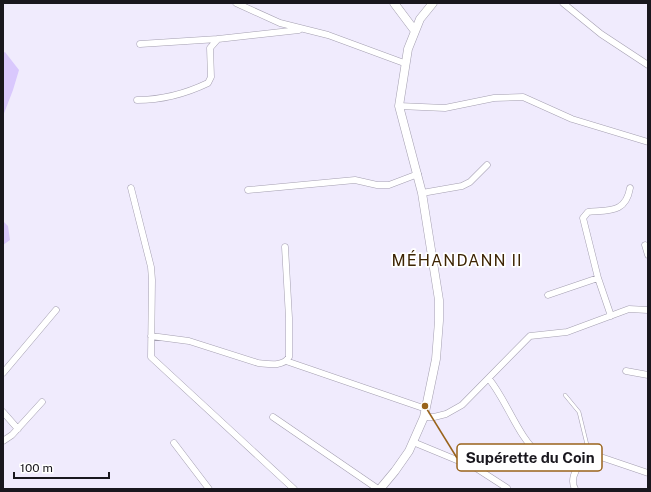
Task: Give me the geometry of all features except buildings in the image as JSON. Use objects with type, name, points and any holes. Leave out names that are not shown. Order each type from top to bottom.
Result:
[{"type":"street","points":[[236,3],[280,23],[300,30],[328,35],[404,63]]},
{"type":"street","points":[[394,3],[415,31]]},
{"type":"street","points":[[273,418],[379,489],[396,471],[413,442],[425,413],[436,359],[439,300],[422,193],[418,174],[409,149],[399,106],[404,63],[420,19],[433,3]]},
{"type":"street","points":[[563,3],[601,34],[648,65]]},
{"type":"street","points":[[140,44],[218,39],[300,30]]},
{"type":"street","points":[[137,100],[172,97],[190,92],[208,83],[211,78],[210,48],[218,39]]},
{"type":"street","points":[[399,106],[445,108],[494,98],[523,97],[572,119],[648,142]]},
{"type":"street","points":[[422,193],[462,186],[470,182],[487,165]]},
{"type":"street","points":[[248,190],[355,180],[377,185],[389,185],[418,174]]},
{"type":"street","points":[[131,188],[151,267],[151,357],[155,363],[294,489]]},
{"type":"street","points":[[611,316],[598,278],[583,218],[588,212],[612,210],[622,206],[628,199],[630,188]]},
{"type":"street","points":[[644,245],[648,255]]},
{"type":"street","points":[[151,336],[189,341],[258,363],[282,364],[289,357],[289,318],[284,247]]},
{"type":"street","points":[[548,295],[598,278]]},
{"type":"street","points":[[286,361],[434,417],[446,414],[462,405],[516,352],[523,341],[530,336],[567,332],[629,309],[648,310]]},
{"type":"street","points":[[3,373],[56,310]]},
{"type":"street","points":[[626,371],[648,375]]},
{"type":"street","points":[[489,379],[497,389],[524,437],[540,455]]},
{"type":"street","points":[[3,441],[18,429],[42,402]]},
{"type":"street","points":[[3,412],[18,429]]},
{"type":"street","points":[[413,442],[476,468],[507,488]]},
{"type":"street","points":[[174,443],[209,489]]},
{"type":"street","points":[[575,489],[573,486],[575,471],[589,453],[648,473]]},
{"type":"lane","points":[[565,395],[579,412],[589,453]]},
{"type":"shaded area","points":[[5,52],[19,70],[3,116],[3,53]]},
{"type":"shaded area","points":[[3,221],[8,226],[10,240],[3,245]]},
{"type":"place","name":"Supérette du Coin","points":[[425,406]]},
{"type":"district","name":"MÉHANDANN II","points":[[457,260]]}]
